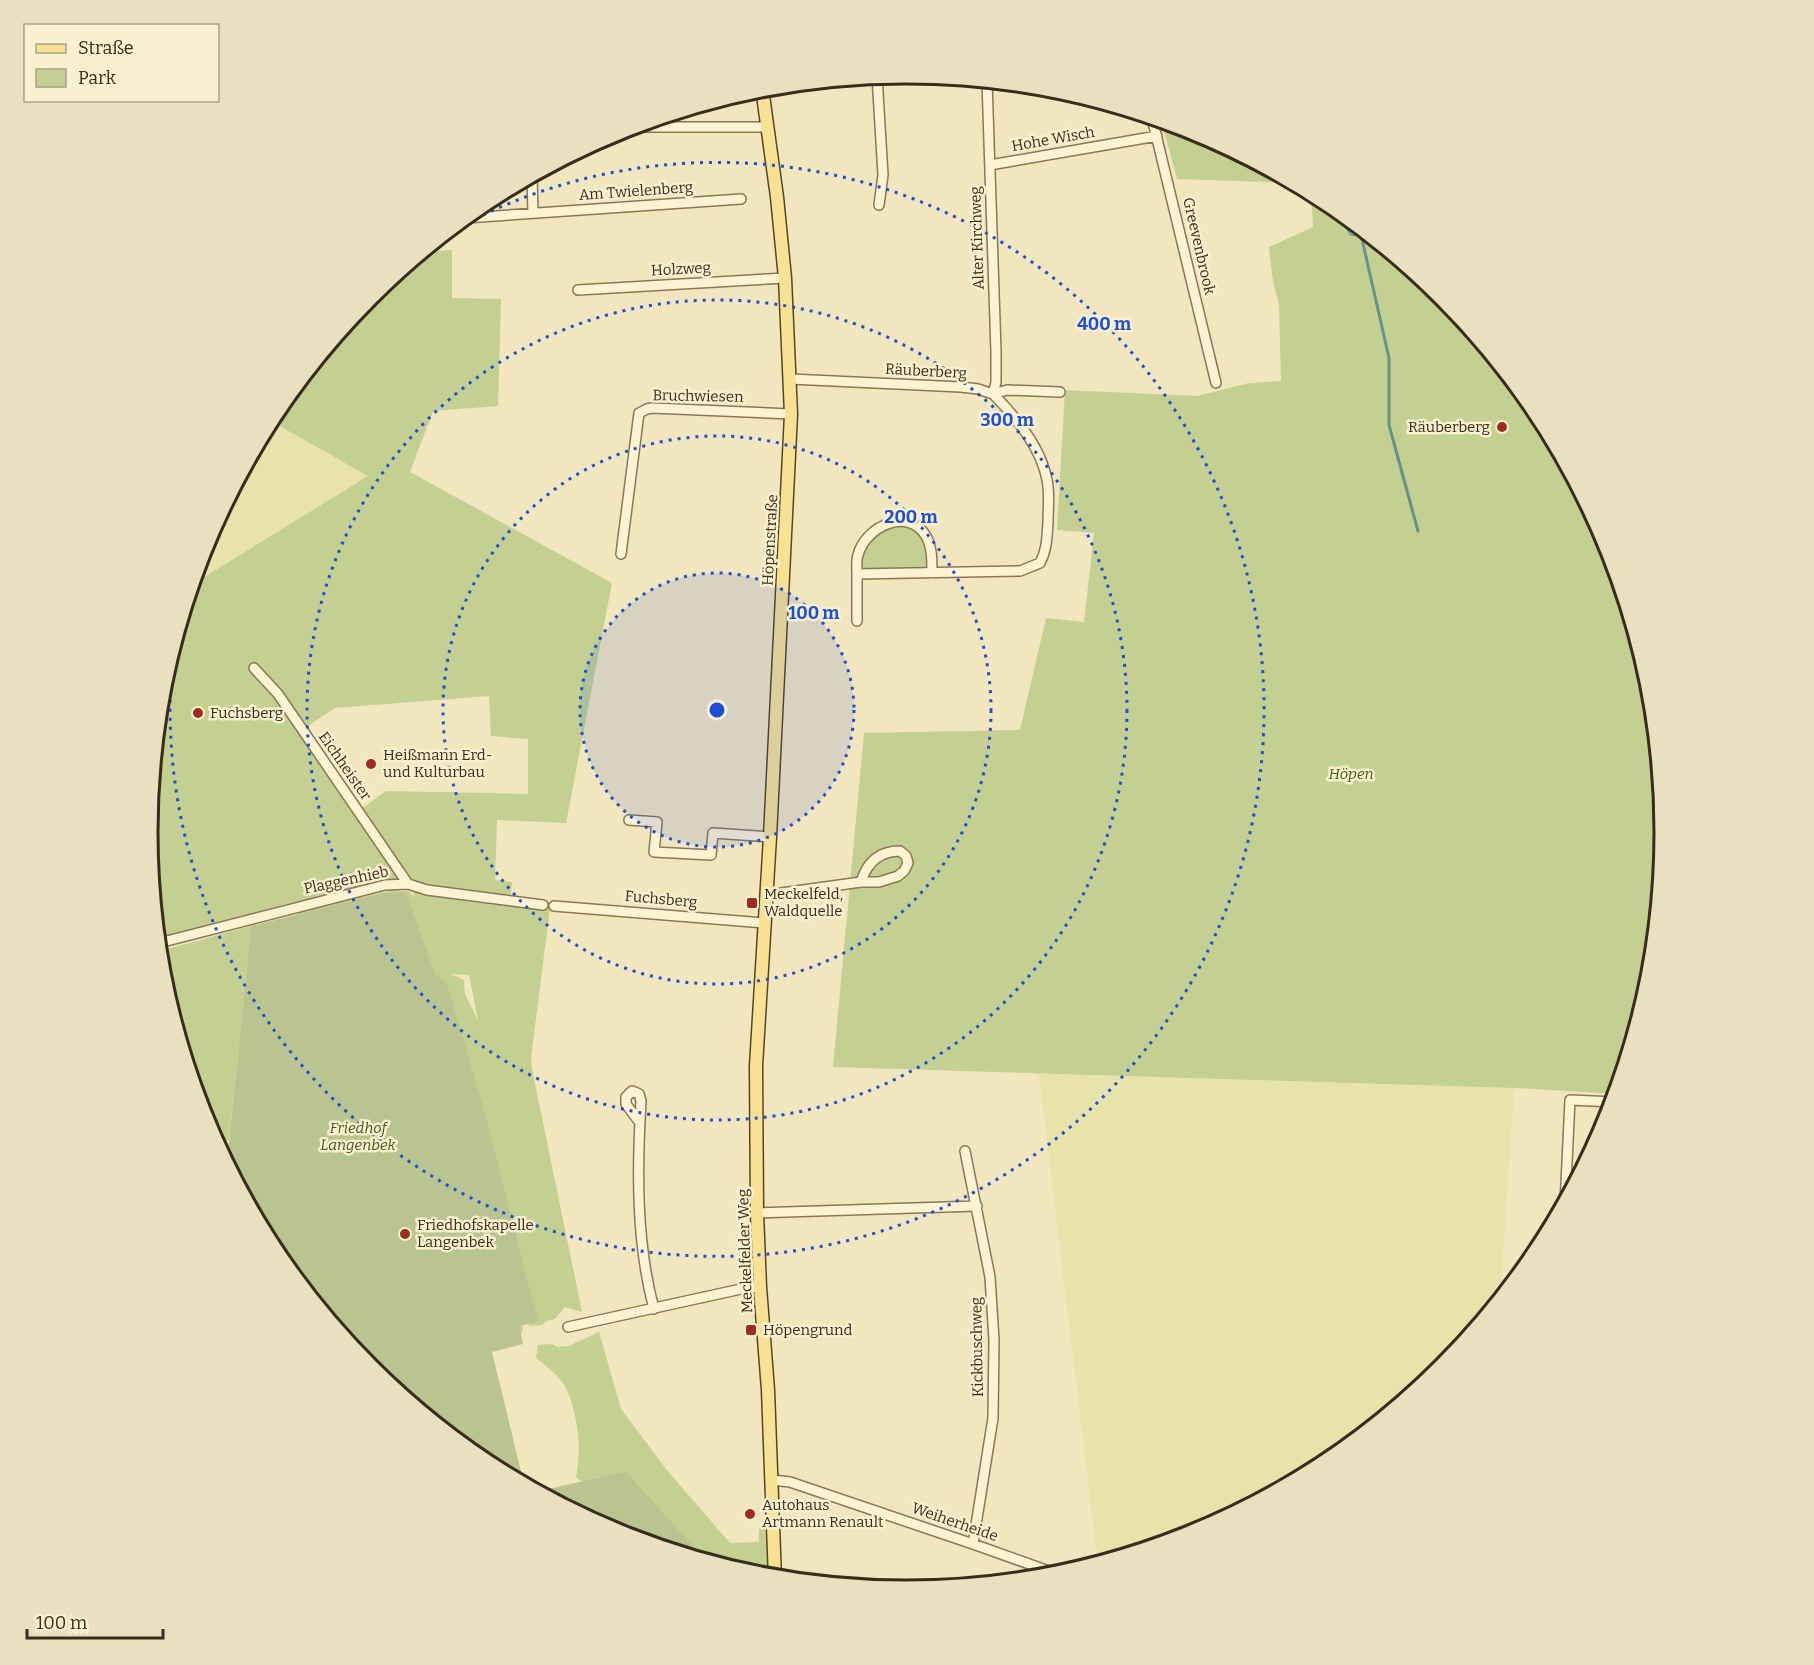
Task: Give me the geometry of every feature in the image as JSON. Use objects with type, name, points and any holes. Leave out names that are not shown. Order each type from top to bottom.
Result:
[{"type":"main road","name":"Höpenstraße","points":[[756,1066],[767,895],[791,414],[785,278],[763,98]]},
{"type":"main road","name":"Meckelfelder Weg","points":[[756,1066],[757,1213],[768,1390],[775,1569]]},
{"type":"street","points":[[878,85],[883,175],[879,205]]},
{"type":"street","name":"Alter Kirchweg","points":[[987,89],[996,362],[996,382],[993,394]]},
{"type":"street","name":"Greevenbrook","points":[[1154,126],[1216,383]]},
{"type":"street","points":[[658,127],[767,127]]},
{"type":"street","name":"Hohe Wisch","points":[[990,165],[1157,136]]},
{"type":"street","points":[[532,184],[533,213]]},
{"type":"street","name":"Am Twielenberg","points":[[482,217],[741,199]]},
{"type":"street","name":"Holzweg","points":[[578,290],[785,278]]},
{"type":"street","name":"Räuberberg","points":[[790,379],[961,387],[993,394],[1007,390],[1060,392]]},
{"type":"street","points":[[857,573],[1020,570],[1040,563],[1046,552],[1049,498],[1047,480],[1042,464],[1021,427],[993,394]]},
{"type":"street","name":"Bruchwiesen","points":[[621,554],[639,413],[652,408],[791,414]]},
{"type":"street","points":[[857,621],[858,554],[866,540],[879,527],[888,522],[906,521],[915,525],[926,536],[931,554],[932,573]]},
{"type":"street","name":"Eichheister","points":[[254,668],[278,694],[408,884]]},
{"type":"street","points":[[629,820],[657,822],[654,852],[711,855],[713,833],[770,837]]},
{"type":"street","points":[[767,895],[861,882],[879,882],[898,876],[904,871],[908,863],[906,856],[900,851],[892,851],[875,858],[864,872],[861,882]]},
{"type":"street","name":"Plaggenhieb","points":[[167,941],[385,885],[408,884],[427,890],[543,905]]},
{"type":"street","name":"Fuchsberg","points":[[554,906],[765,923]]},
{"type":"street","points":[[1566,1187],[1570,1100],[1605,1102]]},
{"type":"street","points":[[640,1123],[638,1186],[641,1236],[654,1309]]},
{"type":"street","name":"Kickbuschweg","points":[[965,1152],[990,1277],[994,1340],[993,1418],[973,1544]]},
{"type":"street","points":[[757,1213],[976,1206]]},
{"type":"street","points":[[568,1328],[741,1289],[760,1287]]},
{"type":"street","name":"Weiherheide","points":[[772,1480],[790,1482],[1042,1569]]},
{"type":"shaded area","points":[[279,426],[368,476],[203,578],[236,501]]},
{"type":"shaded area","points":[[1039,1074],[1514,1088],[1501,1288],[1470,1326],[1401,1395],[1323,1455],[1281,1481],[1193,1524],[1148,1541],[1097,1556]]},
{"type":"green space","points":[[1164,130],[1238,161],[1278,182],[1177,179]]},
{"type":"green space","name":"Höpen","points":[[1312,203],[1363,239],[1401,270],[1470,339],[1501,377],[1555,458],[1599,546],[1616,592],[1641,686],[1649,735],[1654,784],[1655,832],[1654,881],[1641,979],[1630,1026],[1608,1094],[1514,1088],[833,1067],[864,733],[1020,730],[1046,618],[1084,622],[1094,533],[1057,530],[1065,390],[1197,396],[1249,383],[1281,381],[1279,305],[1273,282],[1269,247],[1313,227]]},
{"type":"green space","points":[[452,250],[452,298],[501,299],[498,406],[433,411],[410,472],[612,583],[566,823],[497,820],[495,880],[512,882],[510,903],[550,908],[531,1058],[582,1312],[565,1307],[555,1319],[542,1325],[530,1326],[523,1320],[522,1333],[508,1344],[301,926],[297,912],[389,891],[408,891],[415,897],[409,880],[361,809],[386,791],[528,794],[528,739],[491,736],[489,696],[335,708],[299,732],[400,879],[286,904],[177,935],[166,937],[165,930],[158,832],[165,735],[184,639],[203,578],[368,476],[279,426],[313,377],[378,303],[436,251]],"holes":[[[451,974],[469,975],[478,1020],[465,994],[464,980]]]},
{"type":"green space","points":[[902,522],[926,537],[932,572],[857,574],[859,554],[879,528]]},
{"type":"green space","name":"Friedhof Langenbek","points":[[385,893],[406,893],[435,974],[447,984],[485,1114],[538,1322],[519,1326],[523,1344],[492,1352],[522,1474],[451,1426],[413,1395],[344,1326],[285,1248],[236,1164],[228,1148],[251,926]]},
{"type":"green space","points":[[251,926],[229,1140],[225,1141],[198,1073],[184,1026],[168,949]]},
{"type":"green space","points":[[599,1332],[621,1409],[666,1469],[730,1543],[759,1542],[759,1530],[765,1520],[770,1569],[713,1555],[657,1537],[576,1477],[579,1443],[570,1398],[563,1384],[536,1358],[538,1345],[569,1346]]},
{"type":"green space","points":[[626,1472],[696,1550],[621,1524],[548,1489]]},
{"type":"water","points":[[1345,226],[1359,236],[1351,235]]},
{"type":"waterway","points":[[1362,238],[1389,358],[1389,425],[1418,531]]},
{"type":"place","name":"Räuberberg","points":[[1502,427]]},
{"type":"place","name":"Fuchsberg","points":[[198,713]]},
{"type":"place","name":"Heißmann Erd- und Kulturbau","points":[[371,764]]},
{"type":"place","name":"Meckelfeld, Waldquelle","points":[[752,903]]},
{"type":"place","name":"Friedhofskapelle Langenbek","points":[[405,1234]]},
{"type":"place","name":"Höpengrund","points":[[751,1330]]},
{"type":"place","name":"Autohaus Artmann Renault","points":[[750,1514]]}]
